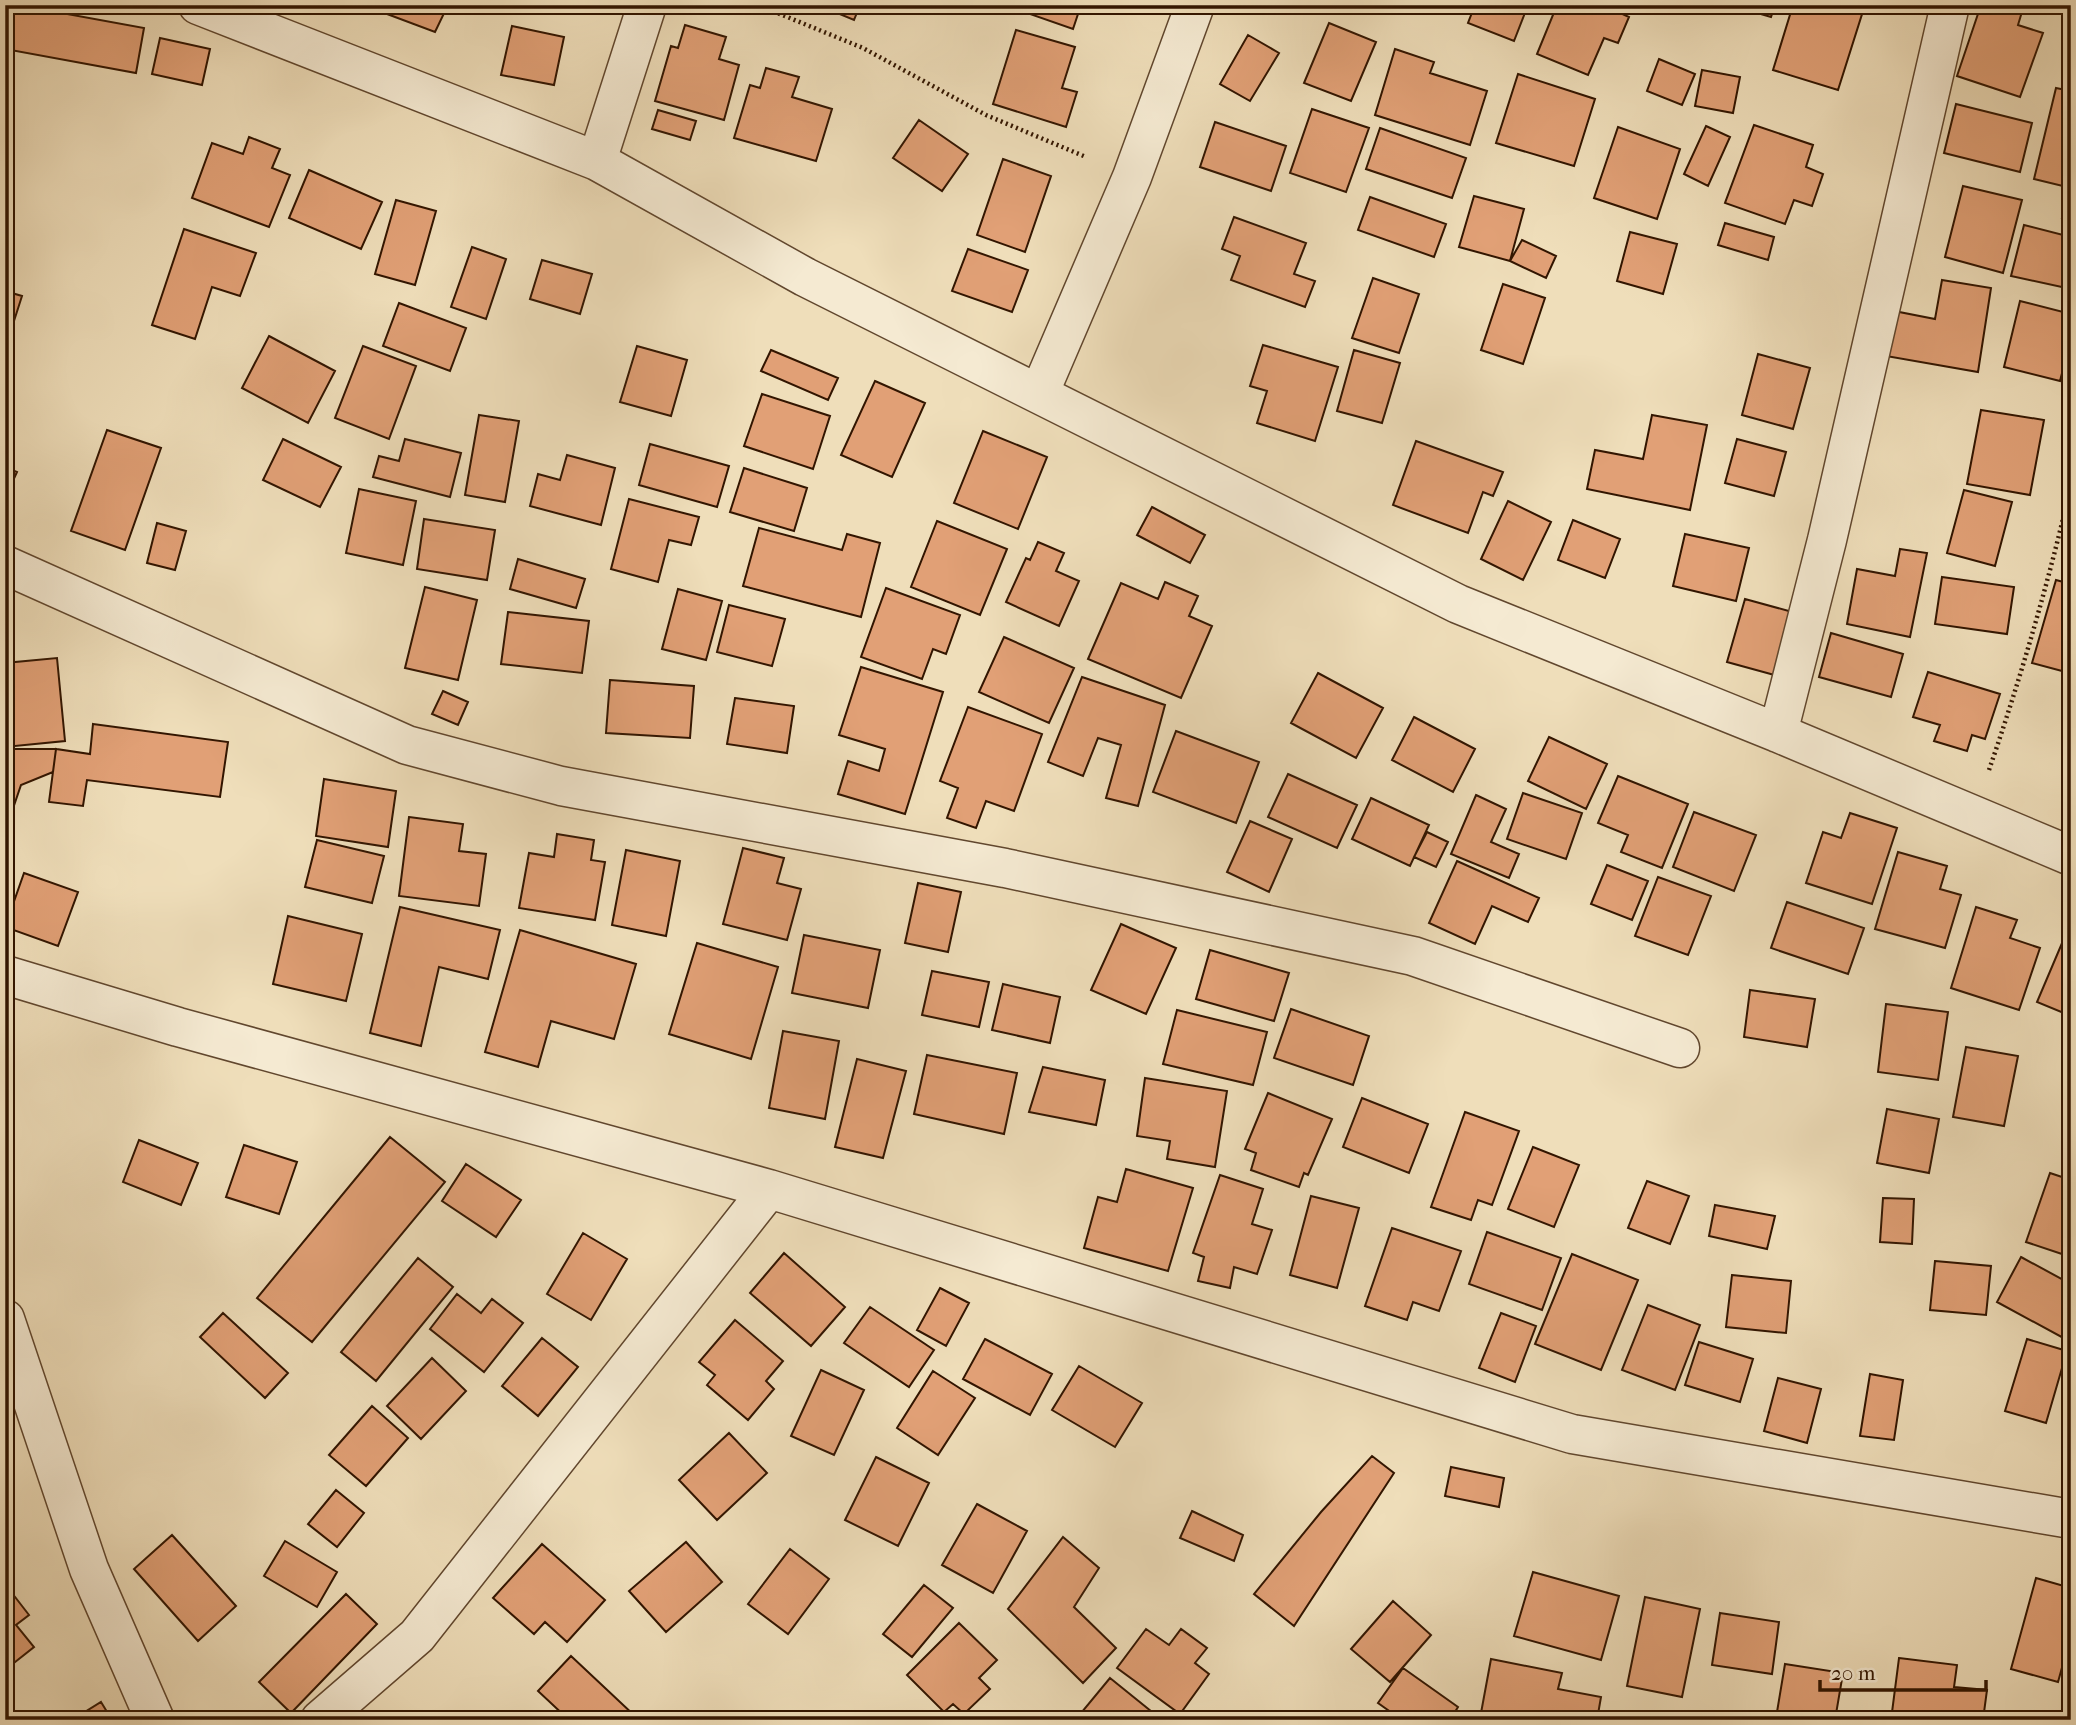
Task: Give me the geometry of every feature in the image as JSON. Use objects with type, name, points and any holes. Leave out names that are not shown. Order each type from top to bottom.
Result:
[{"type":"street","points":[[198,5],[597,162],[804,276],[1458,604],[1778,733],[2071,856]]},
{"type":"street","points":[[597,162],[647,5]]},
{"type":"street","points":[[1039,394],[1132,177],[1195,5]]},
{"type":"street","points":[[1778,733],[1828,540],[1950,5]]},
{"type":"street","points":[[5,565],[407,746],[561,786],[1005,868],[1413,956],[1680,1048]]},
{"type":"street","points":[[5,975],[178,1027],[769,1189],[1572,1434],[2071,1519]]},
{"type":"street","points":[[320,1720],[417,1636],[769,1189]]},
{"type":"street","points":[[5,1319],[89,1569],[155,1720]]},
{"type":"path","points":[[758,5],[863,48],[986,115],[1132,177]]},
{"type":"path","points":[[1973,814],[2014,699],[2071,485]]},
{"type":"building","points":[[5,5],[18,5],[144,28],[136,73],[5,49]]},
{"type":"building","points":[[363,5],[448,5],[435,32]]},
{"type":"building","points":[[818,5],[860,5],[854,20]]},
{"type":"building","points":[[1030,5],[1081,5],[1073,29],[1027,13]]},
{"type":"building","points":[[1475,5],[1528,5],[1514,41],[1468,23]]},
{"type":"building","points":[[1557,5],[1603,5],[1629,17],[1618,43],[1604,38],[1588,75],[1537,54]]},
{"type":"building","points":[[1730,5],[1775,5],[1771,17]]},
{"type":"building","points":[[1793,5],[1846,5],[1863,11],[1838,90],[1773,70]]},
{"type":"building","points":[[1981,5],[2024,5],[2018,25],[2043,33],[2020,97],[1957,76]]},
{"type":"building","points":[[1329,23],[1376,42],[1351,101],[1304,83]]},
{"type":"building","points":[[685,25],[726,37],[719,59],[739,65],[724,120],[655,101],[671,46],[678,48]]},
{"type":"building","points":[[512,26],[564,37],[554,85],[501,75]]},
{"type":"building","points":[[1016,30],[1075,47],[1062,88],[1077,92],[1066,127],[993,104]]},
{"type":"building","points":[[1248,35],[1279,53],[1250,101],[1220,84]]},
{"type":"building","points":[[160,38],[210,49],[202,85],[152,74]]},
{"type":"building","points":[[1395,49],[1434,62],[1430,73],[1487,91],[1470,145],[1375,115]]},
{"type":"building","points":[[1659,59],[1695,74],[1682,105],[1647,91]]},
{"type":"building","points":[[766,68],[799,77],[792,97],[832,109],[816,161],[734,138],[750,85],[760,88]]},
{"type":"building","points":[[1702,70],[1740,77],[1733,113],[1695,106]]},
{"type":"building","points":[[1518,74],[1595,99],[1574,166],[1496,143]]},
{"type":"building","points":[[2056,88],[2071,91],[2071,188],[2034,179]]},
{"type":"building","points":[[1956,104],[2032,123],[2020,172],[1944,153]]},
{"type":"building","points":[[1312,109],[1369,128],[1346,192],[1290,173]]},
{"type":"building","points":[[658,110],[696,121],[690,140],[652,129]]},
{"type":"building","points":[[919,120],[968,154],[942,191],[893,158]]},
{"type":"building","points":[[1215,122],[1286,146],[1271,191],[1200,167]]},
{"type":"building","points":[[1754,125],[1813,145],[1806,167],[1823,174],[1812,206],[1794,200],[1785,224],[1725,203]]},
{"type":"building","points":[[1706,126],[1730,137],[1708,186],[1684,174]]},
{"type":"building","points":[[1618,127],[1680,149],[1657,219],[1594,198]]},
{"type":"building","points":[[1380,128],[1466,158],[1452,198],[1366,169]]},
{"type":"building","points":[[249,137],[280,149],[272,168],[290,175],[269,227],[192,198],[212,143],[243,154]]},
{"type":"building","points":[[1003,159],[1051,176],[1025,252],[977,235]]},
{"type":"building","points":[[309,170],[382,202],[361,249],[289,218]]},
{"type":"building","points":[[1963,186],[2022,200],[2003,273],[1945,257]]},
{"type":"building","points":[[2069,190],[2071,191],[2071,220],[2062,218]]},
{"type":"building","points":[[1474,196],[1524,209],[1510,261],[1459,247]]},
{"type":"building","points":[[1370,197],[1446,224],[1434,257],[1358,230]]},
{"type":"building","points":[[396,200],[436,211],[415,285],[375,274]]},
{"type":"building","points":[[1234,217],[1306,243],[1294,274],[1315,281],[1305,307],[1231,280],[1240,256],[1222,249]]},
{"type":"building","points":[[1725,223],[1774,237],[1768,260],[1718,245]]},
{"type":"building","points":[[2024,225],[2071,237],[2071,289],[2011,276]]},
{"type":"building","points":[[184,229],[256,253],[240,296],[212,287],[195,339],[152,325]]},
{"type":"building","points":[[1630,232],[1677,244],[1663,294],[1617,281]]},
{"type":"building","points":[[1522,240],[1556,256],[1546,278],[1510,261]]},
{"type":"building","points":[[472,247],[506,259],[486,319],[451,307]]},
{"type":"building","points":[[968,249],[1028,270],[1012,312],[952,291]]},
{"type":"building","points":[[542,260],[592,274],[580,314],[530,299]]},
{"type":"building","points":[[1373,278],[1419,294],[1399,353],[1352,338]]},
{"type":"building","points":[[1942,280],[1991,288],[1978,372],[1886,356],[1894,311],[1935,319]]},
{"type":"building","points":[[1503,284],[1545,298],[1523,364],[1481,350]]},
{"type":"building","points":[[5,291],[22,296],[5,349]]},
{"type":"building","points":[[2020,301],[2071,314],[2071,338],[2060,381],[2004,367]]},
{"type":"building","points":[[399,303],[466,328],[450,371],[383,346]]},
{"type":"building","points":[[269,336],[335,371],[308,423],[242,388]]},
{"type":"building","points":[[1263,345],[1338,367],[1315,441],[1257,423],[1267,391],[1250,386]]},
{"type":"building","points":[[363,346],[416,366],[389,439],[335,418]]},
{"type":"building","points":[[637,346],[687,360],[671,416],[620,402]]},
{"type":"building","points":[[771,350],[838,378],[828,400],[761,371]]},
{"type":"building","points":[[1354,350],[1400,363],[1382,423],[1337,411]]},
{"type":"building","points":[[1758,354],[1810,368],[1793,429],[1742,415]]},
{"type":"building","points":[[875,381],[925,403],[892,477],[841,455]]},
{"type":"building","points":[[762,394],[830,416],[813,469],[744,446]]},
{"type":"building","points":[[1981,410],[2044,420],[2030,495],[1967,484]]},
{"type":"building","points":[[479,415],[519,421],[505,502],[465,495]]},
{"type":"building","points":[[1652,415],[1707,425],[1690,510],[1587,489],[1595,450],[1643,459]]},
{"type":"building","points":[[107,430],[161,448],[125,550],[71,531]]},
{"type":"building","points":[[983,431],[1047,457],[1018,529],[954,503]]},
{"type":"building","points":[[283,439],[341,467],[320,507],[263,480]]},
{"type":"building","points":[[405,439],[461,453],[450,497],[373,477],[379,456],[399,461]]},
{"type":"building","points":[[1737,439],[1786,452],[1774,496],[1725,483]]},
{"type":"building","points":[[1416,441],[1503,472],[1493,496],[1483,492],[1468,533],[1393,505]]},
{"type":"building","points":[[650,444],[729,466],[717,507],[639,485]]},
{"type":"building","points":[[567,455],[615,468],[601,525],[530,506],[538,474],[560,480]]},
{"type":"building","points":[[5,467],[17,472],[7,494],[5,493]]},
{"type":"building","points":[[744,468],[807,488],[794,531],[730,512]]},
{"type":"building","points":[[359,489],[416,501],[403,565],[346,553]]},
{"type":"building","points":[[1964,490],[2012,502],[1995,566],[1947,553]]},
{"type":"building","points":[[629,499],[699,517],[691,545],[669,540],[658,582],[611,569]]},
{"type":"building","points":[[1508,501],[1551,522],[1523,580],[1481,559]]},
{"type":"building","points":[[1152,507],[1205,535],[1190,563],[1137,535]]},
{"type":"building","points":[[424,519],[495,530],[487,580],[417,569]]},
{"type":"building","points":[[1573,520],[1620,539],[1605,578],[1558,560]]},
{"type":"building","points":[[937,521],[1007,549],[980,615],[911,587]]},
{"type":"building","points":[[157,523],[186,531],[175,570],[147,563]]},
{"type":"building","points":[[759,528],[842,550],[847,534],[880,543],[861,617],[743,586]]},
{"type":"building","points":[[1685,534],[1749,548],[1736,601],[1673,586]]},
{"type":"building","points":[[1038,542],[1064,553],[1056,571],[1079,581],[1059,626],[1006,602],[1026,558],[1030,560]]},
{"type":"building","points":[[1900,549],[1927,553],[1910,637],[1847,624],[1857,569],[1895,576]]},
{"type":"building","points":[[518,559],[585,579],[576,608],[510,589]]},
{"type":"building","points":[[1942,577],[2014,587],[2007,634],[1935,624]]},
{"type":"building","points":[[2056,580],[2071,584],[2071,646],[2062,671],[2032,663]]},
{"type":"building","points":[[1165,582],[1198,596],[1189,616],[1212,626],[1181,698],[1088,659],[1121,583],[1158,599]]},
{"type":"building","points":[[425,587],[477,600],[458,680],[405,668]]},
{"type":"building","points":[[886,588],[960,615],[946,654],[933,649],[922,679],[861,657]]},
{"type":"building","points":[[678,589],[722,601],[706,660],[662,649]]},
{"type":"building","points":[[1745,599],[1796,613],[1778,676],[1727,662]]},
{"type":"building","points":[[729,605],[785,619],[772,666],[717,652]]},
{"type":"building","points":[[508,612],[589,621],[582,673],[501,664]]},
{"type":"building","points":[[1831,633],[1903,654],[1891,697],[1819,677]]},
{"type":"building","points":[[1004,637],[1074,668],[1049,723],[979,692]]},
{"type":"building","points":[[57,658],[65,741],[5,747],[5,663]]},
{"type":"building","points":[[861,667],[943,692],[905,814],[838,794],[848,761],[879,771],[885,749],[839,735]]},
{"type":"building","points":[[1928,672],[2000,694],[1985,739],[1972,735],[1967,751],[1934,741],[1940,725],[1913,717]]},
{"type":"building","points":[[1318,673],[1383,708],[1356,758],[1291,723]]},
{"type":"building","points":[[1082,677],[1165,705],[1138,806],[1106,798],[1121,745],[1098,738],[1083,776],[1048,762]]},
{"type":"building","points":[[610,680],[694,686],[690,738],[606,733]]},
{"type":"building","points":[[443,691],[468,702],[458,725],[432,714]]},
{"type":"building","points":[[735,698],[794,706],[787,753],[727,744]]},
{"type":"building","points":[[968,707],[1042,734],[1014,811],[986,801],[976,828],[947,818],[958,788],[940,781]]},
{"type":"building","points":[[1414,717],[1475,749],[1453,792],[1392,760]]},
{"type":"building","points":[[93,724],[228,742],[220,797],[87,780],[83,806],[49,802],[56,749],[90,754]]},
{"type":"building","points":[[1176,731],[1259,762],[1236,823],[1153,792]]},
{"type":"building","points":[[1549,737],[1607,764],[1586,809],[1528,781]]},
{"type":"building","points":[[5,749],[56,749],[53,772],[21,785],[5,832]]},
{"type":"building","points":[[1288,774],[1357,805],[1337,848],[1268,817]]},
{"type":"building","points":[[1618,776],[1688,804],[1662,868],[1621,852],[1628,835],[1598,823]]},
{"type":"building","points":[[324,779],[396,791],[388,847],[316,836]]},
{"type":"building","points":[[1523,793],[1582,813],[1566,859],[1507,839]]},
{"type":"building","points":[[1476,795],[1506,809],[1491,842],[1519,854],[1509,878],[1451,854]]},
{"type":"building","points":[[1371,798],[1429,825],[1410,866],[1352,839]]},
{"type":"building","points":[[1694,812],[1756,835],[1734,891],[1673,867]]},
{"type":"building","points":[[1850,813],[1897,828],[1872,904],[1806,883],[1823,832],[1841,838]]},
{"type":"building","points":[[409,817],[463,824],[459,851],[486,854],[479,906],[399,896]]},
{"type":"building","points":[[1250,821],[1292,839],[1269,892],[1227,872]]},
{"type":"building","points":[[1427,832],[1448,842],[1436,867],[1414,857]]},
{"type":"building","points":[[557,834],[594,840],[591,860],[605,862],[595,920],[519,908],[529,853],[554,857]]},
{"type":"building","points":[[317,840],[384,856],[372,903],[305,887]]},
{"type":"building","points":[[743,848],[784,858],[777,883],[801,889],[787,940],[723,924]]},
{"type":"building","points":[[626,850],[680,861],[666,936],[612,925]]},
{"type":"building","points":[[1898,852],[1947,866],[1940,889],[1961,895],[1945,948],[1875,929]]},
{"type":"building","points":[[1457,861],[1539,898],[1528,922],[1492,906],[1475,944],[1429,923]]},
{"type":"building","points":[[1607,865],[1648,881],[1632,920],[1591,904]]},
{"type":"building","points":[[24,873],[78,892],[58,946],[5,927]]},
{"type":"building","points":[[1658,877],[1711,896],[1688,955],[1635,936]]},
{"type":"building","points":[[918,883],[961,892],[948,952],[905,943]]},
{"type":"building","points":[[1787,902],[1864,928],[1848,974],[1771,948]]},
{"type":"building","points":[[400,907],[500,930],[488,979],[439,967],[421,1046],[370,1033]]},
{"type":"building","points":[[1976,907],[2017,920],[2010,938],[2040,948],[2019,1010],[1951,988]]},
{"type":"building","points":[[288,916],[362,934],[346,1001],[273,984]]},
{"type":"building","points":[[2071,922],[2071,1016],[2037,1002]]},
{"type":"building","points":[[1121,924],[1176,948],[1146,1014],[1091,990]]},
{"type":"building","points":[[520,930],[636,964],[614,1039],[551,1021],[538,1067],[485,1052]]},
{"type":"building","points":[[804,935],[880,950],[868,1008],[792,993]]},
{"type":"building","points":[[697,943],[778,967],[751,1059],[669,1034]]},
{"type":"building","points":[[1210,950],[1289,973],[1274,1021],[1196,999]]},
{"type":"building","points":[[932,971],[989,982],[979,1027],[922,1015]]},
{"type":"building","points":[[1003,984],[1060,997],[1050,1043],[992,1030]]},
{"type":"building","points":[[1750,990],[1815,999],[1807,1047],[1744,1037]]},
{"type":"building","points":[[1886,1004],[1948,1012],[1938,1080],[1878,1072]]},
{"type":"building","points":[[1291,1009],[1369,1036],[1353,1085],[1274,1058]]},
{"type":"building","points":[[1177,1010],[1267,1032],[1253,1085],[1163,1064]]},
{"type":"building","points":[[783,1031],[839,1041],[825,1119],[769,1108]]},
{"type":"building","points":[[1966,1047],[2018,1056],[2004,1126],[1953,1117]]},
{"type":"building","points":[[927,1055],[1017,1073],[1004,1134],[914,1114]]},
{"type":"building","points":[[857,1059],[906,1071],[883,1158],[835,1147]]},
{"type":"building","points":[[1043,1067],[1105,1080],[1096,1125],[1029,1112]]},
{"type":"building","points":[[1145,1078],[1227,1091],[1215,1167],[1167,1159],[1170,1141],[1137,1136]]},
{"type":"building","points":[[1268,1093],[1332,1119],[1308,1175],[1304,1173],[1299,1187],[1251,1170],[1256,1153],[1245,1149]]},
{"type":"building","points":[[1362,1098],[1428,1124],[1409,1173],[1343,1147]]},
{"type":"building","points":[[1887,1109],[1939,1119],[1929,1173],[1877,1163]]},
{"type":"building","points":[[1465,1112],[1519,1131],[1492,1205],[1478,1200],[1471,1220],[1431,1207]]},
{"type":"building","points":[[390,1137],[445,1182],[312,1342],[257,1298]]},
{"type":"building","points":[[139,1140],[198,1163],[181,1205],[123,1182]]},
{"type":"building","points":[[244,1145],[297,1162],[279,1214],[226,1197]]},
{"type":"building","points":[[1533,1147],[1579,1165],[1554,1227],[1508,1209]]},
{"type":"building","points":[[466,1164],[521,1200],[496,1237],[442,1201]]},
{"type":"building","points":[[1126,1169],[1193,1188],[1168,1271],[1084,1248],[1098,1197],[1117,1202]]},
{"type":"building","points":[[2050,1173],[2071,1180],[2071,1257],[2026,1242]]},
{"type":"building","points":[[1220,1175],[1263,1189],[1252,1224],[1272,1230],[1257,1274],[1234,1267],[1230,1288],[1198,1281],[1204,1257],[1193,1253]]},
{"type":"building","points":[[1647,1181],[1689,1196],[1670,1244],[1628,1228]]},
{"type":"building","points":[[1311,1196],[1359,1208],[1337,1288],[1290,1275]]},
{"type":"building","points":[[1883,1198],[1914,1199],[1912,1244],[1880,1242]]},
{"type":"building","points":[[1715,1205],[1775,1216],[1767,1249],[1709,1236]]},
{"type":"building","points":[[1392,1228],[1461,1251],[1439,1311],[1413,1302],[1407,1320],[1365,1306]]},
{"type":"building","points":[[1487,1232],[1561,1258],[1542,1310],[1469,1284]]},
{"type":"building","points":[[583,1233],[627,1259],[591,1320],[547,1294]]},
{"type":"building","points":[[784,1253],[845,1307],[811,1346],[750,1293]]},
{"type":"building","points":[[1572,1254],[1638,1280],[1601,1370],[1535,1344]]},
{"type":"building","points":[[2021,1257],[2071,1284],[2069,1341],[1997,1302]]},
{"type":"building","points":[[418,1258],[453,1287],[376,1381],[341,1352]]},
{"type":"building","points":[[1935,1261],[1991,1266],[1986,1315],[1930,1310]]},
{"type":"building","points":[[1732,1275],[1791,1281],[1786,1333],[1726,1327]]},
{"type":"building","points":[[940,1288],[969,1303],[946,1346],[917,1330]]},
{"type":"building","points":[[457,1294],[481,1313],[492,1299],[523,1323],[484,1372],[430,1329]]},
{"type":"building","points":[[1648,1305],[1700,1325],[1675,1390],[1622,1370]]},
{"type":"building","points":[[870,1307],[934,1350],[909,1387],[844,1343]]},
{"type":"building","points":[[223,1313],[288,1373],[265,1398],[200,1337]]},
{"type":"building","points":[[1501,1313],[1536,1326],[1515,1382],[1479,1368]]},
{"type":"building","points":[[735,1320],[783,1361],[766,1381],[774,1389],[748,1420],[707,1385],[715,1375],[699,1362]]},
{"type":"building","points":[[542,1338],[578,1367],[538,1416],[502,1386]]},
{"type":"building","points":[[985,1339],[1052,1374],[1030,1415],[963,1379]]},
{"type":"building","points":[[2027,1339],[2067,1351],[2046,1423],[2005,1411]]},
{"type":"building","points":[[1699,1342],[1753,1359],[1740,1402],[1685,1385]]},
{"type":"building","points":[[432,1358],[466,1391],[421,1439],[387,1406]]},
{"type":"building","points":[[1079,1366],[1142,1403],[1115,1447],[1052,1410]]},
{"type":"building","points":[[821,1370],[864,1390],[834,1455],[791,1436]]},
{"type":"building","points":[[933,1371],[975,1398],[938,1455],[897,1428]]},
{"type":"building","points":[[1870,1374],[1903,1380],[1894,1440],[1860,1436]]},
{"type":"building","points":[[1778,1378],[1821,1389],[1807,1443],[1764,1431]]},
{"type":"building","points":[[372,1406],[408,1438],[366,1486],[329,1455]]},
{"type":"building","points":[[729,1433],[767,1473],[717,1520],[679,1480]]},
{"type":"building","points":[[1372,1456],[1394,1473],[1294,1626],[1254,1594],[1321,1512]]},
{"type":"building","points":[[876,1457],[929,1483],[898,1546],[845,1520]]},
{"type":"building","points":[[1451,1467],[1504,1478],[1499,1507],[1445,1496]]},
{"type":"building","points":[[336,1490],[364,1513],[337,1547],[308,1524]]},
{"type":"building","points":[[977,1504],[1027,1531],[993,1593],[942,1565]]},
{"type":"building","points":[[1192,1511],[1243,1535],[1234,1561],[1180,1538]]},
{"type":"building","points":[[172,1535],[236,1606],[198,1641],[134,1569]]},
{"type":"building","points":[[1063,1537],[1099,1568],[1074,1607],[1116,1648],[1083,1683],[1008,1609]]},
{"type":"building","points":[[285,1541],[337,1572],[317,1607],[264,1576]]},
{"type":"building","points":[[686,1542],[722,1582],[666,1632],[629,1591]]},
{"type":"building","points":[[542,1544],[605,1600],[567,1642],[545,1622],[534,1634],[493,1598]]},
{"type":"building","points":[[790,1549],[829,1579],[788,1634],[748,1604]]},
{"type":"building","points":[[1533,1572],[1619,1596],[1601,1660],[1514,1636]]},
{"type":"building","points":[[2036,1578],[2071,1588],[2071,1635],[2058,1682],[2011,1669]]},
{"type":"building","points":[[5,1584],[29,1615],[16,1625],[34,1647],[5,1670]]},
{"type":"building","points":[[924,1585],[953,1608],[912,1657],[883,1634]]},
{"type":"building","points":[[346,1594],[377,1624],[291,1713],[259,1682]]},
{"type":"building","points":[[1645,1597],[1700,1609],[1682,1697],[1627,1686]]},
{"type":"building","points":[[1393,1601],[1431,1635],[1390,1682],[1351,1649]]},
{"type":"building","points":[[1720,1613],[1779,1622],[1772,1674],[1712,1665]]},
{"type":"building","points":[[959,1623],[997,1660],[979,1678],[990,1689],[964,1714],[953,1704],[944,1712],[907,1675]]},
{"type":"building","points":[[1146,1629],[1169,1645],[1181,1629],[1207,1648],[1195,1663],[1209,1674],[1180,1714],[1117,1668]]},
{"type":"building","points":[[571,1656],[636,1717],[633,1720],[569,1720],[538,1691]]},
{"type":"building","points":[[1899,1658],[1957,1665],[1954,1687],[1987,1690],[1983,1720],[1891,1720]]},
{"type":"building","points":[[1491,1659],[1562,1673],[1558,1689],[1601,1697],[1597,1720],[1515,1720],[1481,1713]]},
{"type":"building","points":[[1785,1664],[1843,1673],[1835,1720],[1777,1712]]},
{"type":"building","points":[[1403,1668],[1458,1707],[1450,1720],[1402,1720],[1378,1703]]},
{"type":"building","points":[[1110,1678],[1162,1720],[1090,1720],[1081,1713]]},
{"type":"building","points":[[101,1702],[112,1720],[72,1720]]},
{"type":"building","points":[[2011,1712],[2046,1720],[2009,1720]]}]
